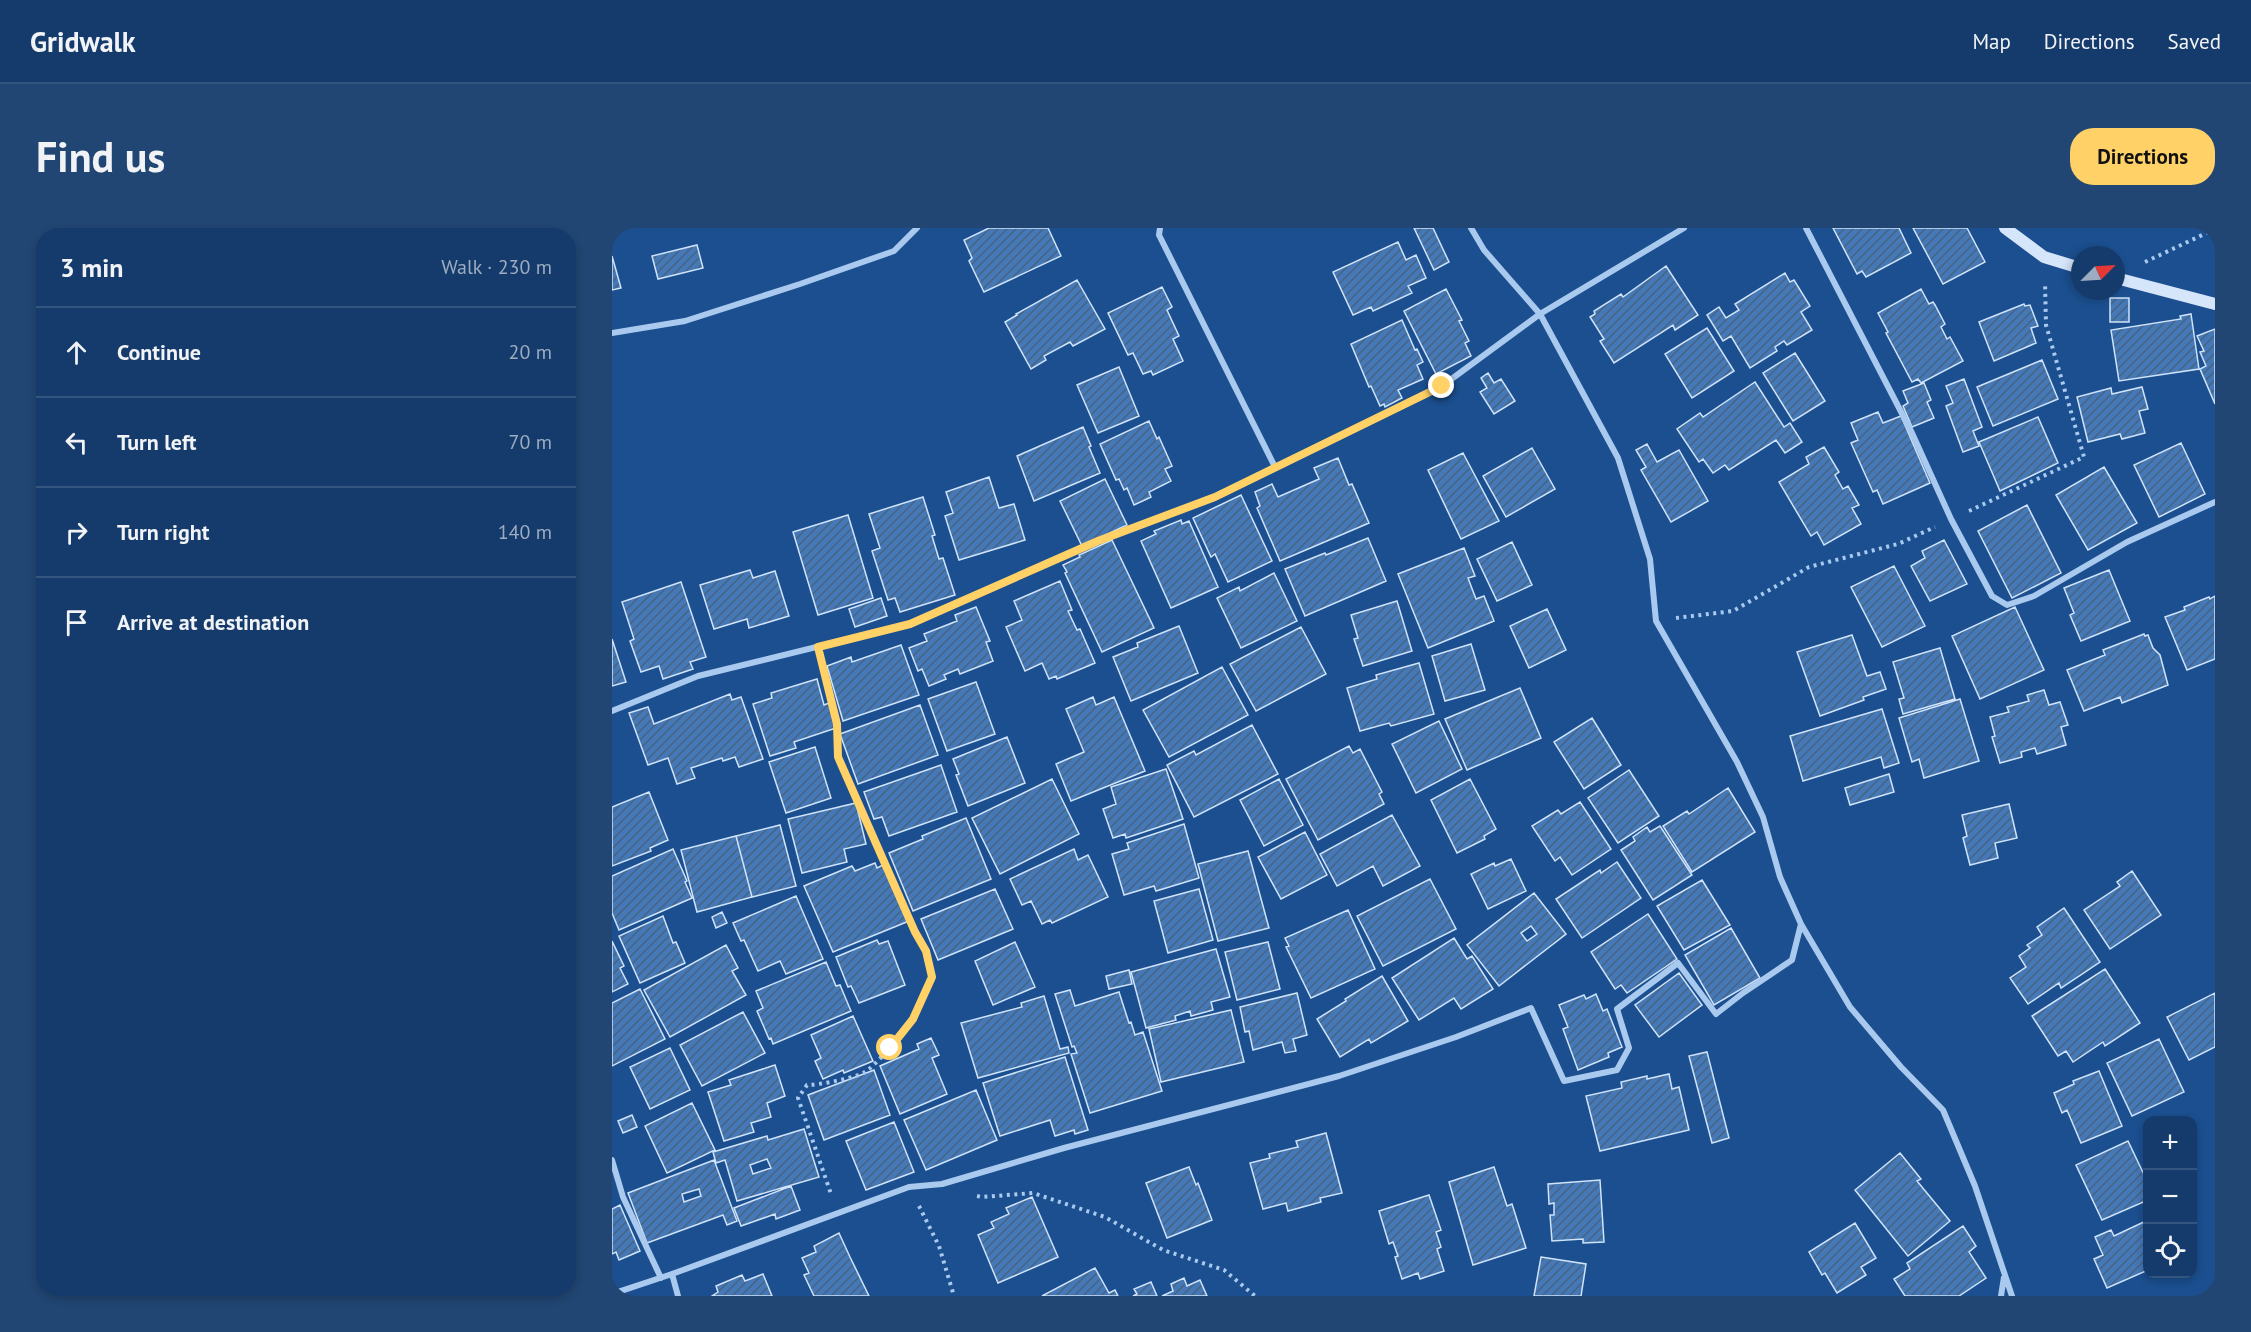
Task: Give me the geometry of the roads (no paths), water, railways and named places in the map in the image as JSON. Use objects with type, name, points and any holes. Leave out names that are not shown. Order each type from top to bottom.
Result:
[{"type":"street","points":[[612,333],[685,321],[800,284],[894,251],[917,228]]},
{"type":"street","points":[[1160,228],[1159,235],[1275,467]]},
{"type":"street","points":[[1471,228],[1484,250],[1540,314],[1618,458],[1650,559],[1656,621],[1737,762],[1763,818],[1780,877],[1801,924],[1850,1007],[1901,1067],[1942,1110],[1975,1186],[2012,1296]]},
{"type":"street","points":[[612,711],[698,676],[910,624],[1098,541],[1215,497],[1442,386],[1540,314],[1684,228]]},
{"type":"street","points":[[1806,228],[1912,433],[1951,519],[1992,596],[2007,605],[2034,596],[2127,542],[2215,502]]},
{"type":"street","points":[[2005,228],[2044,257],[2071,265]]},
{"type":"street","points":[[2125,280],[2215,304]]},
{"type":"street","points":[[612,1294],[672,1275],[909,1186],[942,1184],[1064,1148],[1339,1076],[1456,1038],[1531,1008],[1564,1081],[1617,1070],[1629,1047],[1617,1009],[1678,963],[1716,1014],[1792,960],[1801,924]]},
{"type":"street","points":[[612,1160],[623,1197],[661,1278]]},
{"type":"street","points":[[2001,1296],[2005,1273]]},
{"type":"street","points":[[672,1275],[678,1296]]}]
